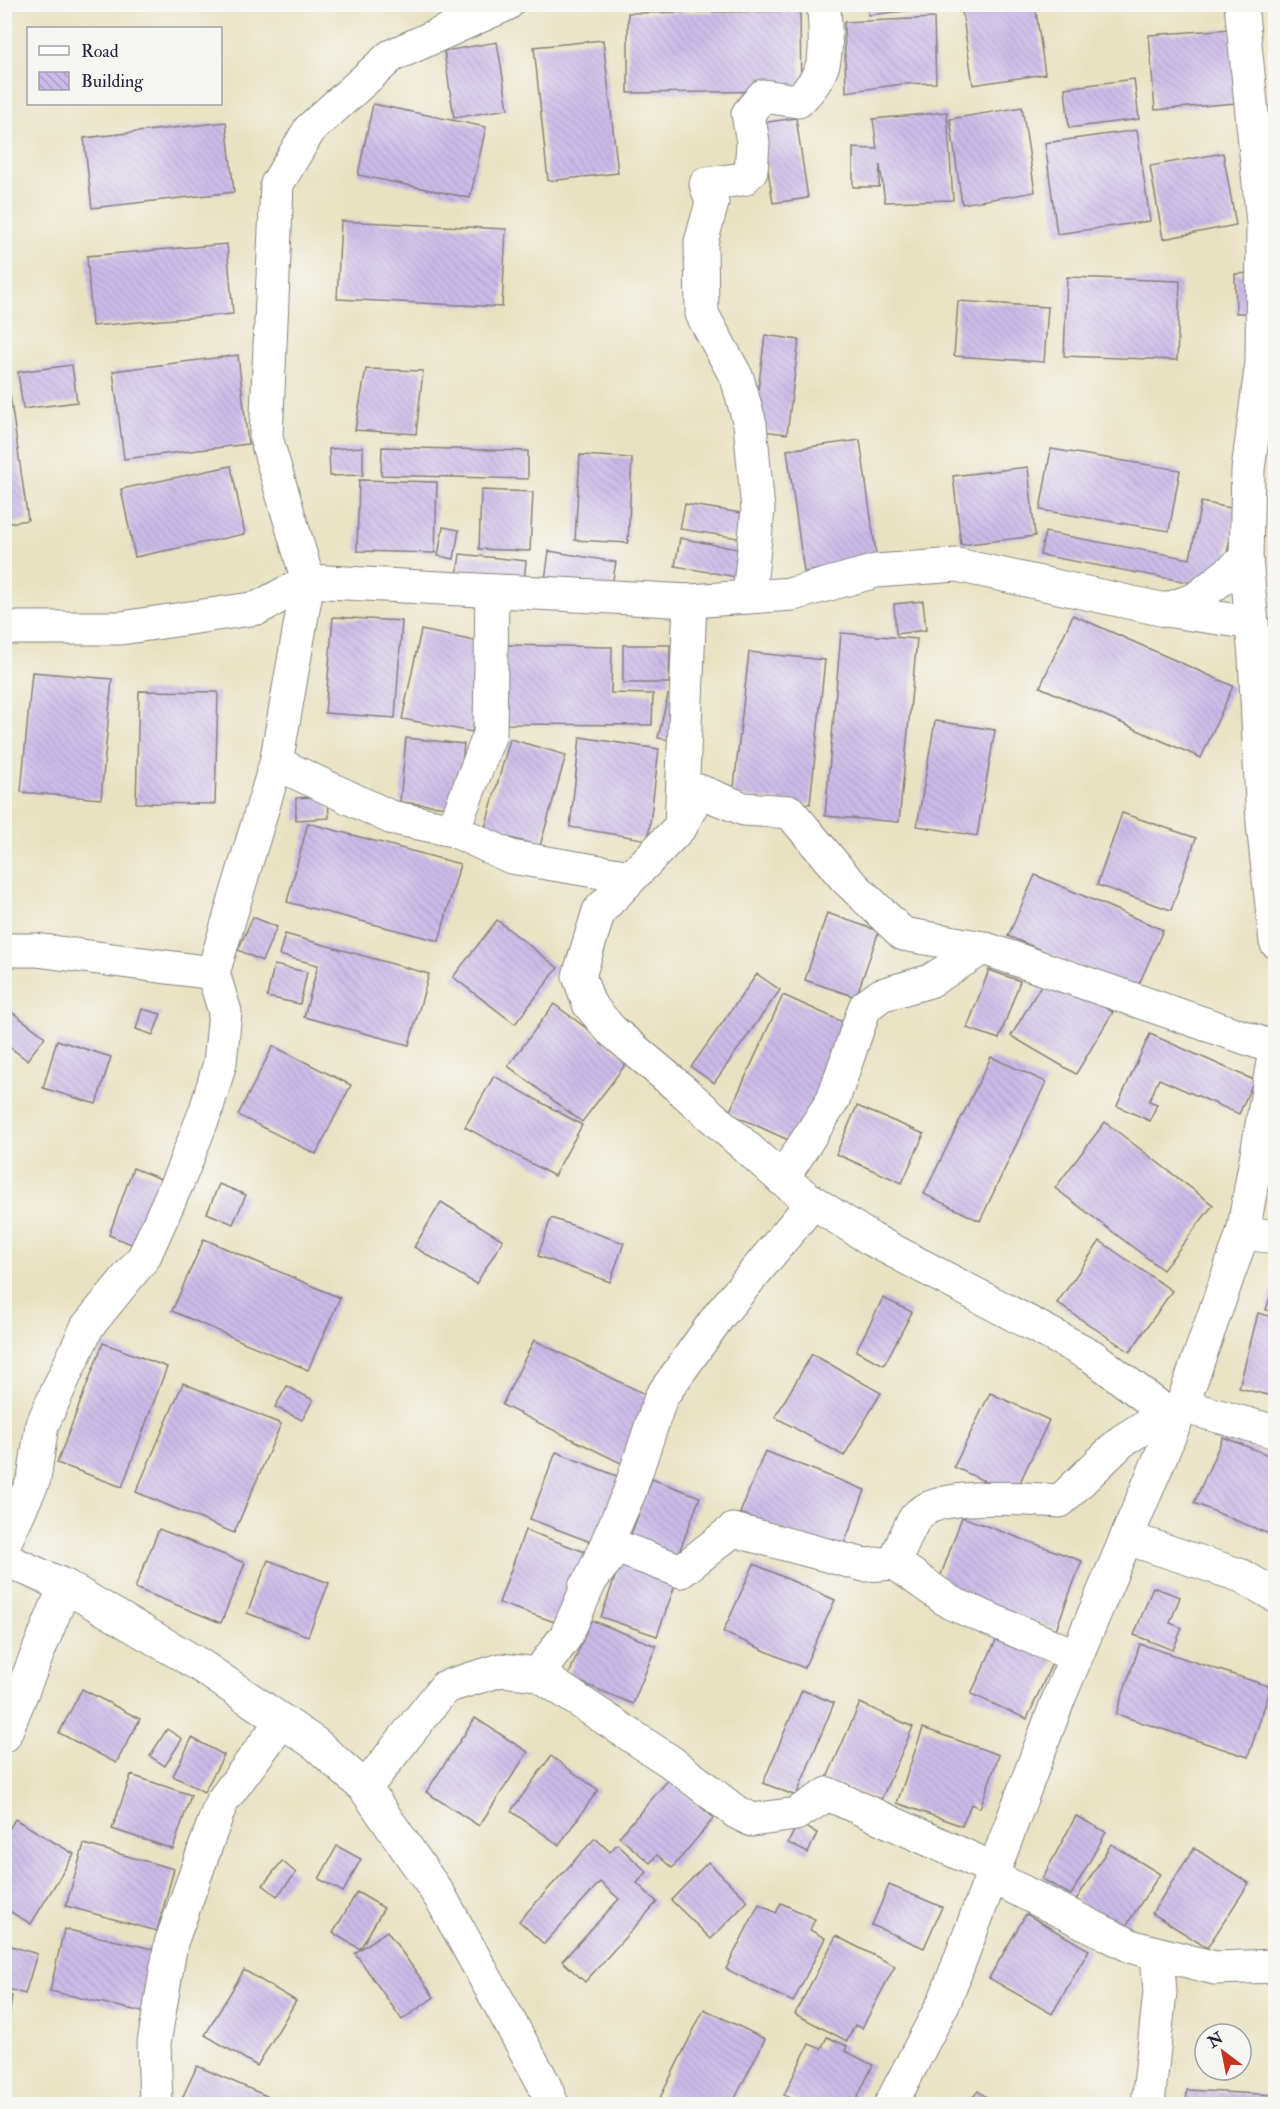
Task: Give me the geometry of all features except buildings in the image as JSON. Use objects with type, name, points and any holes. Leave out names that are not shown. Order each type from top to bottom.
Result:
[{"type":"street","points":[[4,1544],[34,1479],[42,1425],[87,1327],[144,1257],[206,1110],[220,1063],[225,1012],[213,973],[276,763],[308,581],[266,438],[277,184],[310,129],[391,56],[507,4]]},
{"type":"street","points":[[749,596],[758,510],[750,423],[737,378],[702,314],[701,242],[712,203],[706,184],[743,179],[751,171],[753,142],[748,114],[763,96],[798,101],[813,87],[825,63],[824,4]]},
{"type":"street","points":[[1241,4],[1263,223],[1269,362],[1248,470],[1246,559],[1252,623],[1265,655],[1263,824],[1275,942]]},
{"type":"street","points":[[1165,610],[1196,599],[1246,559]]},
{"type":"street","points":[[4,628],[121,628],[258,608],[308,581],[690,601],[793,594],[876,571],[957,565],[1165,610],[1252,623]]},
{"type":"street","points":[[453,830],[490,734],[492,592]]},
{"type":"street","points":[[681,826],[690,601]]},
{"type":"street","points":[[276,763],[390,817],[453,830],[511,857],[631,877]]},
{"type":"street","points":[[891,2104],[945,2000],[1076,1656],[1127,1538],[1175,1413],[1243,1233],[1275,1047],[983,948],[903,934],[845,878],[790,812],[744,809],[699,791],[681,826],[599,911],[579,976],[589,1004],[610,1030],[681,1089],[782,1179],[871,1239],[1092,1356],[1175,1413],[1275,1432]]},
{"type":"street","points":[[782,1179],[832,1100],[866,1007],[881,995],[930,981],[983,948]]},
{"type":"street","points":[[4,951],[36,950],[213,973]]},
{"type":"street","points":[[538,1674],[566,1636],[585,1587],[628,1493],[661,1397],[718,1317],[813,1202]]},
{"type":"street","points":[[1243,1233],[1275,1237]]},
{"type":"street","points":[[895,1563],[917,1515],[930,1508],[978,1497],[1060,1500],[1122,1441],[1175,1413]]},
{"type":"street","points":[[585,1587],[617,1547],[681,1571],[733,1530],[864,1565],[895,1563],[951,1603],[1076,1656]]},
{"type":"street","points":[[1127,1538],[1242,1576],[1275,1596]]},
{"type":"street","points":[[4,1559],[65,1586],[198,1664],[316,1744],[365,1788],[441,1898],[543,2082],[552,2104]]},
{"type":"street","points":[[4,1736],[65,1586]]},
{"type":"street","points":[[365,1788],[445,1687],[501,1671],[538,1674],[671,1762],[736,1812],[752,1820],[796,1814],[828,1794],[993,1873],[1132,1947],[1215,1968],[1275,1966]]},
{"type":"street","points":[[156,2104],[154,2043],[171,1943],[221,1803],[282,1721]]},
{"type":"street","points":[[1148,2104],[1160,1992],[1157,1954]]}]
